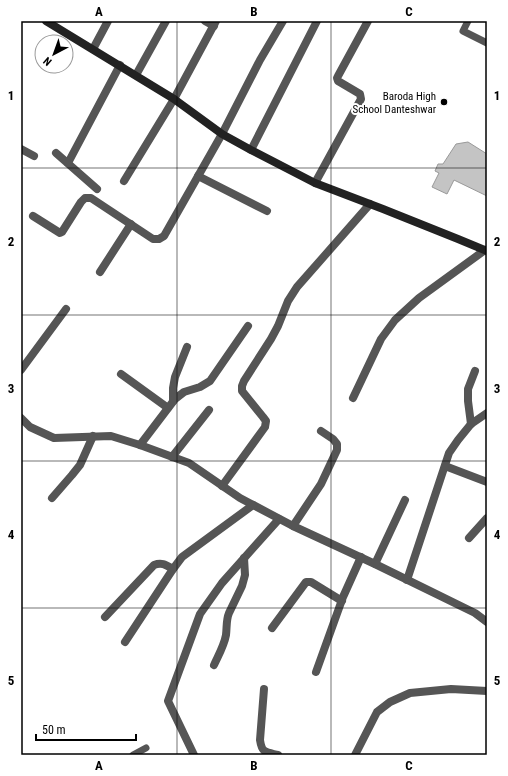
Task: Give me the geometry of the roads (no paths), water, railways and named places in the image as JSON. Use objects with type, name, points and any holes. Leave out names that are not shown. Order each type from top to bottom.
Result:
[{"type":"street","points":[[93,49],[108,21]]},
{"type":"street","points":[[136,75],[166,21]]},
{"type":"street","points":[[124,181],[174,98],[215,24],[205,21]]},
{"type":"street","points":[[33,216],[60,233],[81,202],[85,198],[91,198],[153,238],[159,239],[164,236],[222,134],[260,60],[284,21]]},
{"type":"street","points":[[251,150],[317,21]]},
{"type":"street","points":[[315,183],[361,99],[360,94],[338,81],[337,78],[368,21]]},
{"type":"street","points":[[52,23],[174,98],[222,134],[251,150],[315,183],[458,238],[486,251]]},
{"type":"street","points":[[68,163],[120,65]]},
{"type":"street","points":[[21,149],[34,156]]},
{"type":"street","points":[[56,153],[97,189]]},
{"type":"street","points":[[198,176],[267,211]]},
{"type":"street","points":[[222,486],[265,427],[266,421],[242,391],[244,381],[271,339],[288,301],[297,287],[370,204]]},
{"type":"street","points":[[100,272],[131,224]]},
{"type":"street","points":[[353,398],[381,340],[395,320],[419,298],[486,251]]},
{"type":"street","points":[[21,370],[66,309]]},
{"type":"street","points":[[140,445],[175,398],[184,392],[200,387],[210,381],[248,326]]},
{"type":"street","points":[[171,405],[175,377],[187,348]]},
{"type":"street","points":[[471,424],[468,389],[475,371]]},
{"type":"street","points":[[122,374],[171,405]]},
{"type":"street","points":[[172,457],[209,410]]},
{"type":"street","points":[[407,580],[446,466],[449,453],[471,424],[487,413]]},
{"type":"street","points":[[21,418],[30,427],[54,438],[110,436],[189,463],[240,498],[279,519],[475,613],[487,622]]},
{"type":"street","points":[[293,526],[321,484],[337,450],[337,444],[333,439],[321,431]]},
{"type":"street","points":[[52,498],[80,465],[93,436]]},
{"type":"street","points":[[446,466],[487,482]]},
{"type":"street","points":[[375,564],[405,500]]},
{"type":"street","points":[[125,642],[182,557],[253,505]]},
{"type":"street","points":[[469,538],[487,518]]},
{"type":"street","points":[[194,755],[168,701],[200,614],[222,583],[279,519]]},
{"type":"street","points":[[316,672],[342,601],[361,557]]},
{"type":"street","points":[[214,665],[226,636],[227,617],[242,586],[245,575],[244,558]]},
{"type":"street","points":[[105,617],[154,565],[159,563],[164,564],[173,569]]},
{"type":"street","points":[[272,628],[306,582],[311,582],[342,601]]},
{"type":"street","points":[[264,689],[260,740],[261,748],[265,752],[278,755]]},
{"type":"street","points":[[355,755],[377,712],[390,702],[410,693],[451,689],[487,691]]},
{"type":"lane","points":[[468,21],[463,30],[487,44]]},
{"type":"lane","points":[[133,755],[146,748]]},
{"type":"place","name":"Baroda High School Danteshwar","points":[[444,102]]}]
